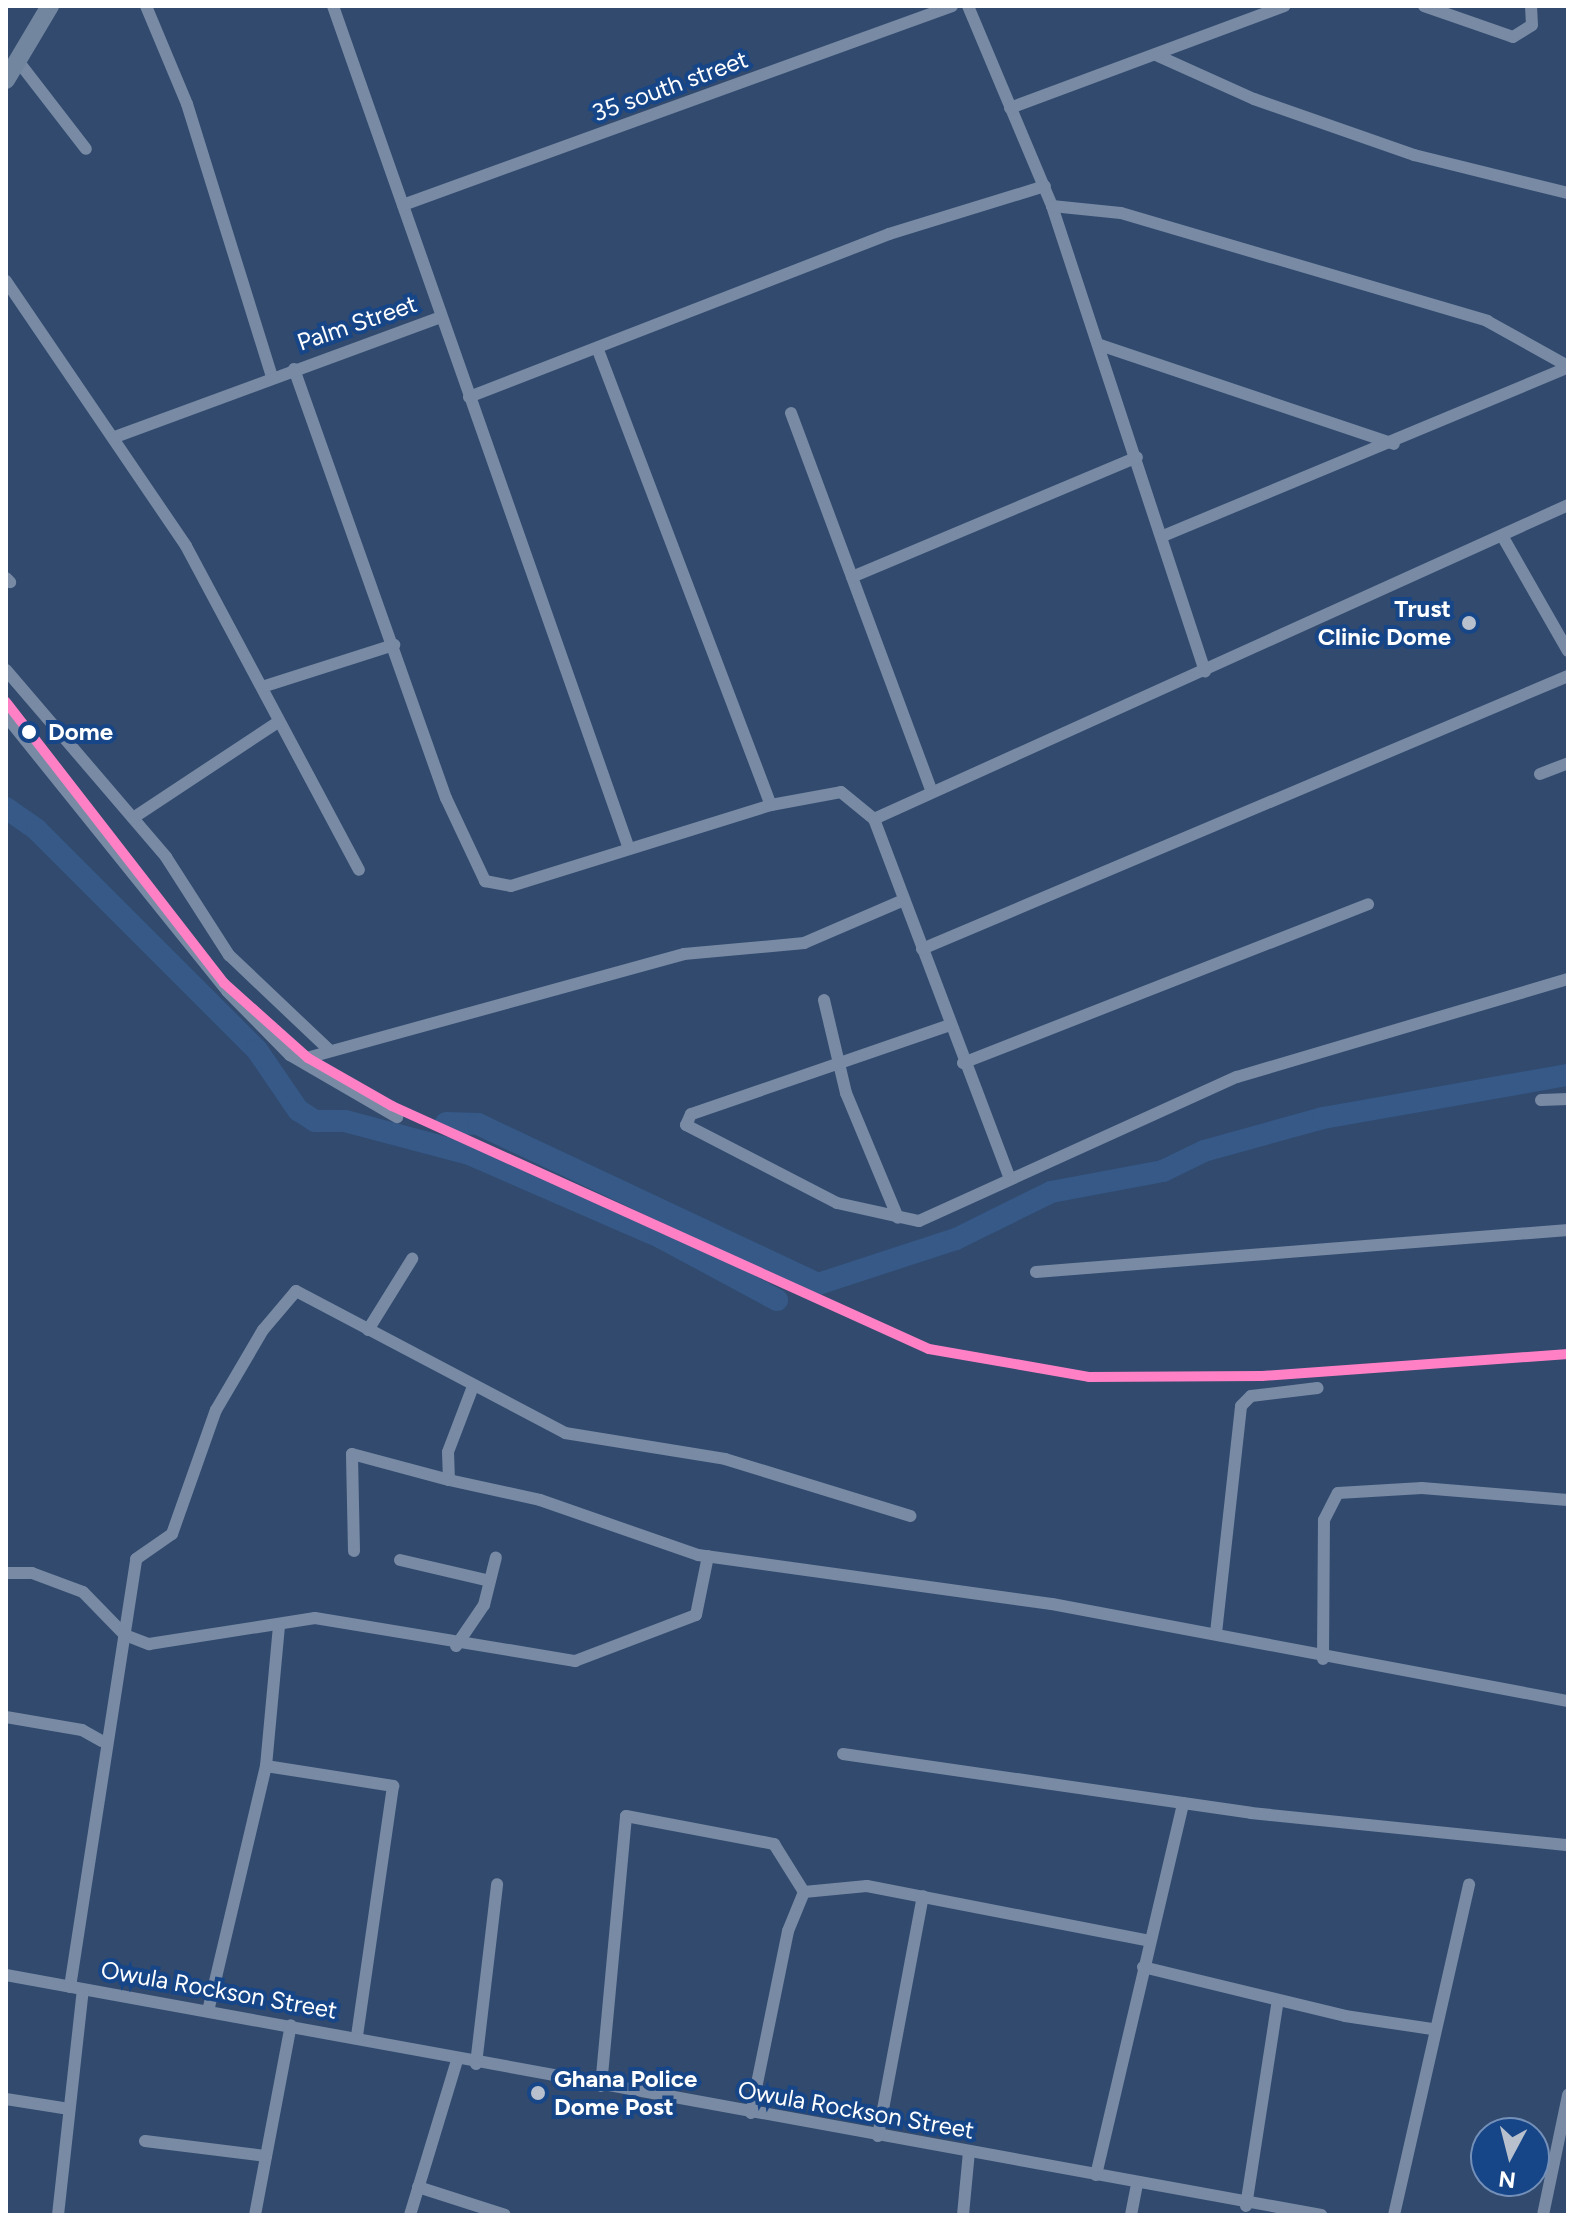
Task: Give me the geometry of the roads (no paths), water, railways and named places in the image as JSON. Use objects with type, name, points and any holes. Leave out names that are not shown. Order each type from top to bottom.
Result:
[{"type":"main road","points":[[6,80],[50,6]]},
{"type":"street","points":[[146,6],[187,104],[272,377]]},
{"type":"street","name":"35 south street","points":[[403,205],[952,6]]},
{"type":"street","points":[[968,6],[1045,186],[1137,457],[1205,672]]},
{"type":"street","points":[[1010,108],[1285,6]]},
{"type":"street","points":[[1424,6],[1513,37],[1532,25],[1531,6]]},
{"type":"street","name":"Palm Street","points":[[115,437],[441,317],[337,7]]},
{"type":"street","points":[[1156,55],[1387,146],[1568,193]]},
{"type":"street","points":[[18,61],[86,149]]},
{"type":"street","points":[[469,397],[598,350],[889,234],[1045,186]]},
{"type":"street","points":[[1052,206],[1121,213],[1487,321],[1568,366]]},
{"type":"street","points":[[6,281],[115,437],[234,628],[278,722],[359,870]]},
{"type":"street","points":[[441,317],[629,849]]},
{"type":"street","points":[[1100,345],[1394,444]]},
{"type":"street","points":[[598,350],[771,805]]},
{"type":"street","points":[[1163,536],[1394,444],[1568,366]]},
{"type":"street","points":[[294,369],[446,798],[485,881],[511,886],[771,805],[841,792],[874,819],[963,1063],[1009,1176]]},
{"type":"street","points":[[791,413],[931,790]]},
{"type":"street","points":[[852,577],[1137,457]]},
{"type":"street","points":[[874,819],[931,790],[1504,539],[1568,505]]},
{"type":"street","points":[[1504,539],[1568,651]]},
{"type":"street","points":[[262,687],[394,645]]},
{"type":"street","points":[[6,670],[133,818],[229,955],[330,1051]]},
{"type":"street","points":[[922,949],[1568,676]]},
{"type":"street","points":[[6,716],[227,991],[303,1059],[397,1117]]},
{"type":"street","points":[[133,818],[278,722]]},
{"type":"street","points":[[1540,774],[1568,763]]},
{"type":"street","points":[[303,1059],[684,954],[804,943],[904,900]]},
{"type":"street","points":[[963,1063],[1368,904]]},
{"type":"street","points":[[950,1025],[691,1114],[686,1125],[837,1203],[919,1221],[1009,1176],[1104,1143],[1237,1077],[1568,979]]},
{"type":"street","points":[[824,1000],[836,1064],[898,1218]]},
{"type":"street","points":[[1541,1100],[1568,1099]]},
{"type":"street","points":[[1036,1272],[1568,1230]]},
{"type":"street","points":[[368,1330],[412,1259]]},
{"type":"street","points":[[58,2215],[102,1741],[120,1630],[136,1559],[172,1534],[216,1410],[289,1295],[302,1291],[472,1389],[565,1433],[725,1459],[910,1516]]},
{"type":"street","points":[[1216,1633],[1241,1406],[1251,1396],[1318,1388]]},
{"type":"street","points":[[449,1480],[448,1452],[472,1389]]},
{"type":"street","points":[[354,1551],[352,1454],[540,1500],[708,1556],[1216,1633],[1323,1659],[1568,1701]]},
{"type":"street","points":[[1323,1659],[1324,1520],[1338,1493],[1422,1488],[1568,1500]]},
{"type":"street","points":[[6,1573],[32,1573],[83,1592],[120,1630],[149,1644],[174,1644],[279,1625],[340,1620],[456,1646],[575,1661],[603,1654],[696,1615],[708,1556]]},
{"type":"street","points":[[456,1646],[484,1605],[496,1557]]},
{"type":"street","points":[[400,1560],[490,1581]]},
{"type":"street","points":[[209,2007],[266,1766],[279,1625]]},
{"type":"street","points":[[6,1717],[82,1730],[102,1741]]},
{"type":"street","points":[[843,1754],[1183,1803],[1481,1841],[1568,1845]]},
{"type":"street","points":[[266,1766],[393,1786],[357,2037]]},
{"type":"street","points":[[1096,2175],[1183,1803]]},
{"type":"street","points":[[601,2086],[626,1816],[774,1844],[804,1892]]},
{"type":"street","points":[[476,2064],[497,1884]]},
{"type":"street","points":[[1394,2215],[1432,2029],[1469,1884]]},
{"type":"street","points":[[804,1892],[867,1886],[1150,1941]]},
{"type":"street","points":[[751,2113],[788,1931],[804,1892]]},
{"type":"street","points":[[878,2136],[923,1896]]},
{"type":"street","points":[[1143,1967],[1278,2000],[1432,2029]]},
{"type":"street","name":"Owula Rockson Street","points":[[6,1975],[209,2007],[476,2064],[1096,2175],[1246,2206],[1321,2215]]},
{"type":"street","points":[[1246,2206],[1278,2000]]},
{"type":"street","points":[[255,2215],[291,2025]]},
{"type":"street","points":[[410,2215],[457,2060]]},
{"type":"street","points":[[1543,2215],[1568,2095]]},
{"type":"street","points":[[6,2099],[69,2109]]},
{"type":"street","points":[[145,2141],[266,2156]]},
{"type":"street","points":[[1556,2160],[1568,2147]]},
{"type":"street","points":[[963,2215],[969,2152]]},
{"type":"street","points":[[1131,2215],[1137,2184]]},
{"type":"street","points":[[418,2187],[505,2215]]},
{"type":"waterway","points":[[6,808],[37,830],[257,1050],[298,1110],[315,1121],[345,1121],[469,1154],[660,1237],[777,1300]]},
{"type":"waterway","points":[[446,1123],[478,1124],[818,1284],[956,1239],[1051,1192],[1163,1171],[1204,1151],[1323,1118],[1568,1075]]},
{"type":"waterway","points":[[429,1134],[431,1145]]},
{"type":"place","name":"Trust Clinic Dome","points":[[1469,623]]},
{"type":"place","name":"Dome","points":[[29,732]]},
{"type":"place","name":"Ghana Police Dome Post","points":[[538,2093]]}]
